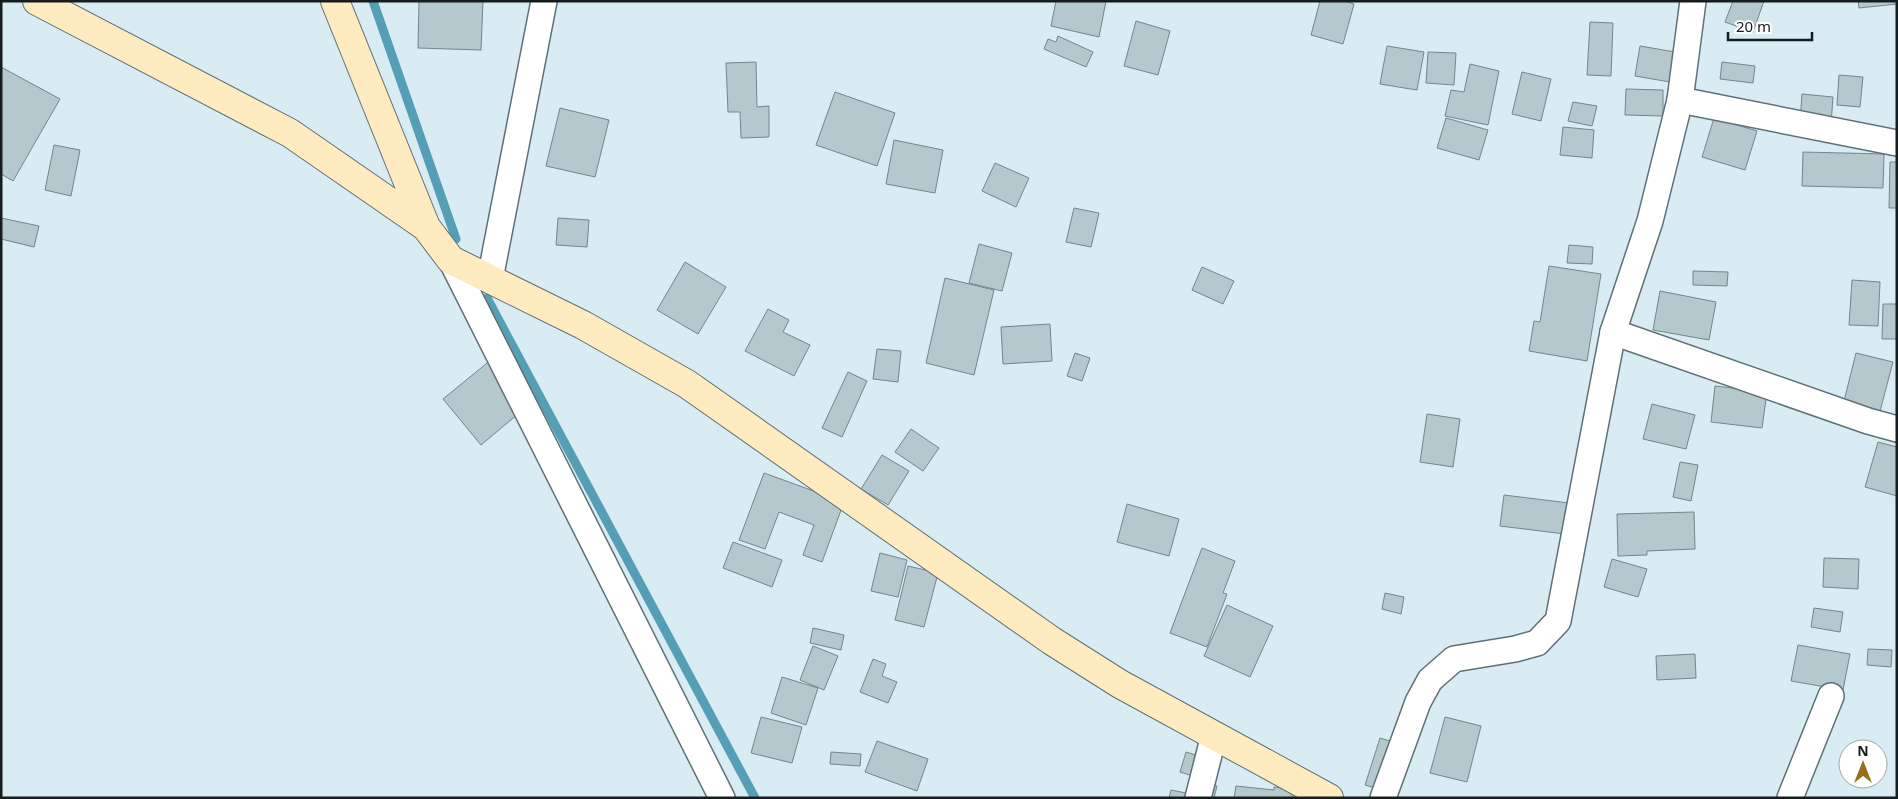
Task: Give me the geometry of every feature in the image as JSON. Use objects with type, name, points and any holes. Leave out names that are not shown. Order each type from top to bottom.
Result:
[{"type":"street","points":[[38,1],[290,133],[426,227]]},
{"type":"street","points":[[335,1],[426,227],[451,260],[722,798]]},
{"type":"street","points":[[490,279],[544,1]]},
{"type":"street","points":[[1383,798],[1418,702],[1430,680],[1454,659],[1515,649],[1537,643],[1558,620],[1613,332],[1650,221],[1680,100],[1693,1]]},
{"type":"street","points":[[1680,100],[1897,143]]},
{"type":"street","points":[[451,260],[583,325],[687,384],[1052,641],[1120,684],[1329,798]]},
{"type":"street","points":[[1613,332],[1868,421],[1897,428]]},
{"type":"street","points":[[1790,798],[1831,696]]},
{"type":"street","points":[[1198,798],[1214,735]]},
{"type":"building","points":[[419,1],[483,1],[481,50],[418,48]]},
{"type":"building","points":[[1056,1],[1106,1],[1099,37],[1051,26]]},
{"type":"building","points":[[1320,1],[1345,1],[1354,4],[1343,44],[1311,35]]},
{"type":"building","points":[[1733,1],[1764,1],[1753,32],[1725,22]]},
{"type":"building","points":[[1858,1],[1897,1],[1897,4],[1859,8]]},
{"type":"building","points":[[1136,21],[1170,31],[1158,75],[1124,66]]},
{"type":"building","points":[[1590,22],[1613,23],[1611,76],[1587,75]]},
{"type":"building","points":[[1058,36],[1093,52],[1086,67],[1044,49],[1048,39],[1056,42]]},
{"type":"building","points":[[1387,46],[1424,52],[1417,90],[1380,84]]},
{"type":"building","points":[[1640,46],[1675,52],[1670,82],[1635,76]]},
{"type":"building","points":[[1428,52],[1456,53],[1454,85],[1426,83]]},
{"type":"building","points":[[756,62],[757,107],[769,106],[769,137],[741,138],[740,112],[728,112],[726,63]]},
{"type":"building","points":[[1722,62],[1755,66],[1753,83],[1720,79]]},
{"type":"building","points":[[1470,64],[1499,71],[1488,125],[1445,116],[1451,90],[1464,92]]},
{"type":"building","points":[[1,67],[60,99],[13,181],[1,174]]},
{"type":"building","points":[[1522,72],[1551,79],[1541,121],[1512,114]]},
{"type":"building","points":[[1839,75],[1863,77],[1860,107],[1837,105]]},
{"type":"building","points":[[1626,89],[1663,90],[1663,116],[1625,115]]},
{"type":"building","points":[[835,92],[895,113],[877,166],[816,145]]},
{"type":"building","points":[[1802,94],[1833,97],[1830,137],[1799,134]]},
{"type":"building","points":[[1573,102],[1597,106],[1592,126],[1568,121]]},
{"type":"building","points":[[560,108],[609,120],[595,177],[546,166]]},
{"type":"building","points":[[1446,118],[1488,130],[1479,160],[1437,148]]},
{"type":"building","points":[[1714,118],[1757,131],[1745,170],[1702,157]]},
{"type":"building","points":[[1563,127],[1594,130],[1592,158],[1560,155]]},
{"type":"building","points":[[894,140],[943,150],[935,193],[886,184]]},
{"type":"building","points":[[54,145],[80,150],[71,196],[45,190]]},
{"type":"building","points":[[1803,152],[1884,154],[1883,188],[1802,186]]},
{"type":"building","points":[[1890,162],[1897,162],[1897,208],[1889,208]]},
{"type":"building","points":[[995,163],[1029,178],[1016,207],[982,191]]},
{"type":"building","points":[[1074,208],[1099,213],[1091,247],[1066,242]]},
{"type":"building","points":[[1,218],[39,226],[34,247],[1,239]]},
{"type":"building","points":[[558,218],[589,220],[587,247],[556,245]]},
{"type":"building","points":[[979,244],[1012,253],[1002,291],[969,283]]},
{"type":"building","points":[[1569,245],[1593,247],[1592,264],[1567,263]]},
{"type":"building","points":[[685,262],[726,287],[698,334],[657,310]]},
{"type":"building","points":[[1549,266],[1601,274],[1587,361],[1529,351],[1534,321],[1540,322]]},
{"type":"building","points":[[1202,267],[1234,281],[1223,304],[1192,290]]},
{"type":"building","points":[[1693,271],[1728,272],[1727,286],[1693,285]]},
{"type":"building","points":[[945,278],[994,290],[974,375],[926,363]]},
{"type":"building","points":[[1852,280],[1880,282],[1878,326],[1849,325]]},
{"type":"building","points":[[1660,291],[1716,302],[1709,340],[1653,330]]},
{"type":"building","points":[[1883,304],[1897,304],[1897,339],[1882,339]]},
{"type":"building","points":[[768,309],[789,320],[783,332],[810,345],[794,376],[745,351]]},
{"type":"building","points":[[1050,324],[1052,361],[1003,364],[1001,327]]},
{"type":"building","points":[[877,349],[901,351],[898,382],[873,379]]},
{"type":"building","points":[[1075,353],[1090,358],[1082,381],[1067,376]]},
{"type":"building","points":[[1856,353],[1893,362],[1879,415],[1843,405]]},
{"type":"building","points":[[492,359],[530,404],[481,445],[443,399]]},
{"type":"building","points":[[848,372],[867,381],[842,437],[822,428]]},
{"type":"building","points":[[1715,386],[1767,392],[1762,428],[1711,422]]},
{"type":"building","points":[[1652,404],[1695,415],[1686,449],[1643,439]]},
{"type":"building","points":[[1427,414],[1460,419],[1453,467],[1420,462]]},
{"type":"building","points":[[911,429],[939,448],[923,471],[895,452]]},
{"type":"building","points":[[1878,442],[1897,447],[1897,496],[1865,487]]},
{"type":"building","points":[[882,455],[909,471],[888,505],[861,489]]},
{"type":"building","points":[[1680,462],[1698,465],[1691,501],[1673,497]]},
{"type":"building","points":[[764,473],[844,502],[822,562],[803,555],[814,525],[779,512],[765,549],[739,540]]},
{"type":"building","points":[[1504,495],[1569,503],[1565,534],[1500,526]]},
{"type":"building","points":[[1127,504],[1179,519],[1169,556],[1117,542]]},
{"type":"building","points":[[1694,512],[1695,549],[1647,551],[1647,555],[1618,556],[1617,514]]},
{"type":"building","points":[[733,542],[782,560],[772,587],[723,568]]},
{"type":"building","points":[[1202,548],[1235,561],[1223,593],[1227,594],[1207,647],[1170,633]]},
{"type":"building","points":[[880,553],[907,560],[898,597],[871,591]]},
{"type":"building","points":[[1824,558],[1859,559],[1858,589],[1823,587]]},
{"type":"building","points":[[1612,559],[1647,569],[1638,597],[1604,587]]},
{"type":"building","points":[[908,566],[938,573],[924,627],[895,620]]},
{"type":"building","points":[[1385,593],[1404,597],[1401,614],[1382,609]]},
{"type":"building","points":[[1227,605],[1273,626],[1250,677],[1204,656]]},
{"type":"building","points":[[1814,608],[1843,612],[1840,632],[1811,627]]},
{"type":"building","points":[[813,628],[844,635],[841,650],[810,643]]},
{"type":"building","points":[[1798,645],[1850,654],[1843,690],[1791,681]]},
{"type":"building","points":[[813,646],[838,656],[824,690],[800,680]]},
{"type":"building","points":[[1868,649],[1892,650],[1891,667],[1867,665]]},
{"type":"building","points":[[1695,654],[1696,678],[1657,680],[1656,656]]},
{"type":"building","points":[[873,659],[886,664],[882,676],[897,682],[888,703],[860,692]]},
{"type":"building","points":[[782,677],[818,688],[806,725],[771,713]]},
{"type":"building","points":[[761,717],[802,727],[792,763],[751,753]]},
{"type":"building","points":[[1445,717],[1481,726],[1467,782],[1430,773]]},
{"type":"building","points":[[1380,738],[1407,746],[1392,793],[1365,785]]},
{"type":"building","points":[[877,741],[928,759],[917,791],[865,772]]},
{"type":"building","points":[[831,752],[861,754],[860,766],[830,764]]},
{"type":"building","points":[[1186,752],[1202,757],[1196,777],[1180,772]]},
{"type":"building","points":[[1190,779],[1217,786],[1214,798],[1169,798],[1171,790],[1186,793]]},
{"type":"building","points":[[1236,786],[1274,790],[1274,787],[1293,789],[1292,798],[1234,798]]},
{"type":"waterway","points":[[373,1],[456,239]]},
{"type":"waterway","points":[[487,298],[755,798]]}]
